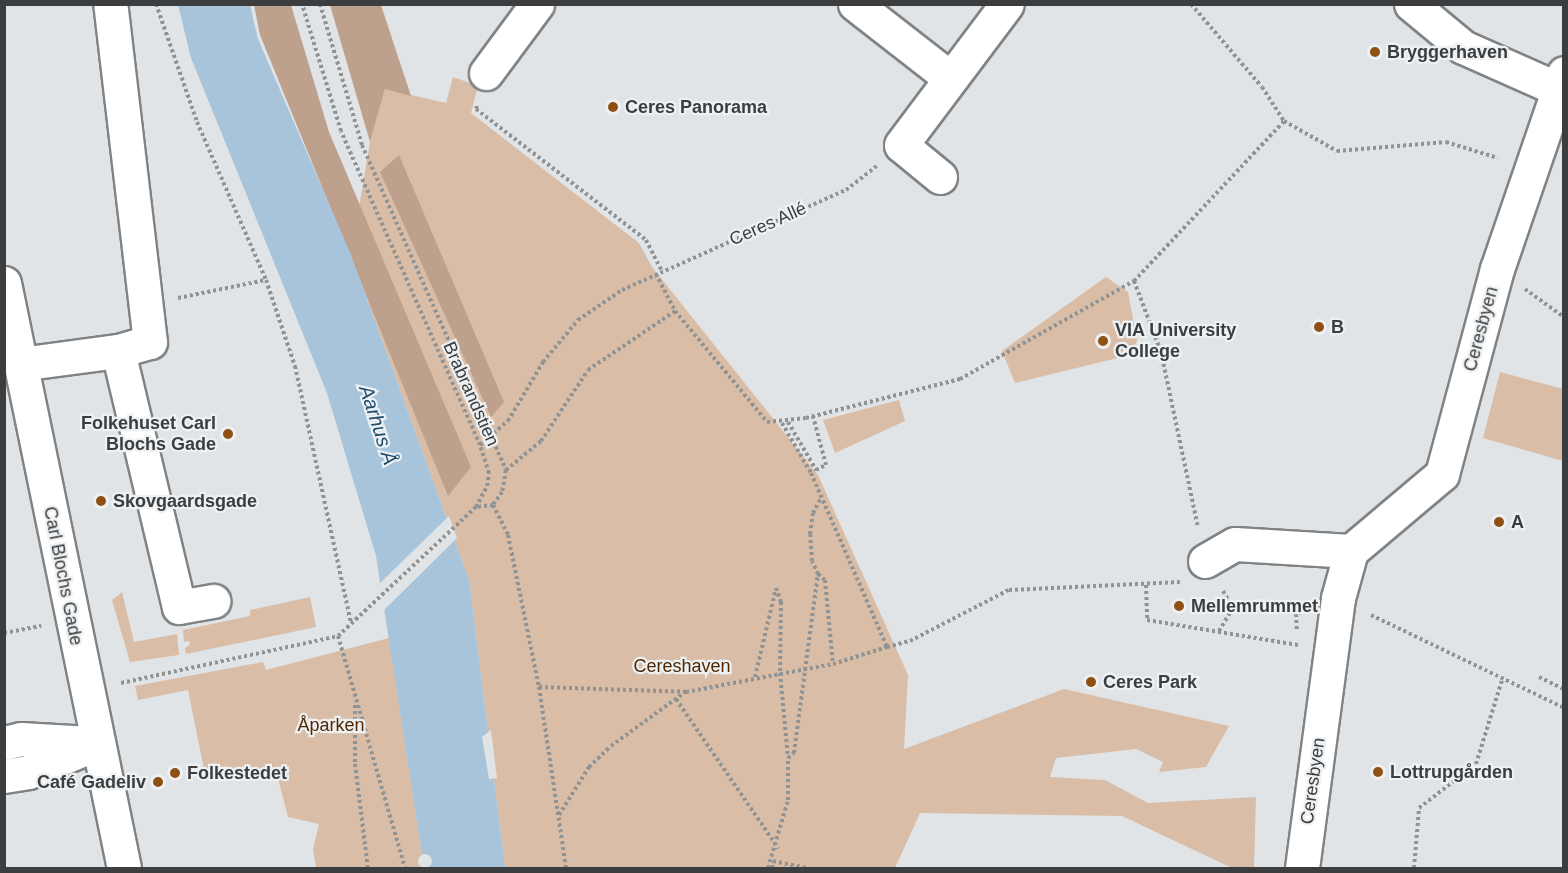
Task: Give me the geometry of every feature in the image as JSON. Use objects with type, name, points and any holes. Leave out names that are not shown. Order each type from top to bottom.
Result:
[{"type":"street","points":[[20,364],[118,351],[150,342],[110,4]]},
{"type":"street","points":[[486,73],[537,4]]},
{"type":"street","points":[[855,4],[950,78]]},
{"type":"street","points":[[940,177],[901,145],[1007,4]]},
{"type":"street","points":[[1411,4],[1462,47],[1561,81]]},
{"type":"street","name":"Ceresbyen","points":[[1302,868],[1338,602],[1351,551],[1442,474],[1497,269],[1561,81]]},
{"type":"street","name":"Carl Blochs Gade","points":[[4,283],[124,868]]},
{"type":"street","points":[[118,351],[179,607],[213,601]]},
{"type":"street","points":[[1205,561],[1235,544],[1351,551]]},
{"type":"street","points":[[4,743],[21,739],[98,743]]},
{"type":"street","points":[[4,776],[28,772],[98,743]]},
{"type":"path","points":[[156,4],[196,122],[266,280],[295,366],[352,624]]},
{"type":"path","name":"Brabrandstien","points":[[115,684],[338,636],[476,507],[489,473],[480,445],[341,131],[302,4]]},
{"type":"path","points":[[320,4],[362,145],[493,435],[506,470],[502,492],[493,505],[476,507]]},
{"type":"path","points":[[1191,4],[1262,87],[1284,121],[1337,151],[1446,142],[1531,168]]},
{"type":"path","points":[[486,73],[476,109],[646,240],[662,271]]},
{"type":"path","points":[[656,274],[675,311],[767,422],[782,423],[813,416],[960,379],[1134,281],[1284,121]]},
{"type":"path","name":"Ceres Allé","points":[[480,445],[508,421],[543,362],[578,320],[622,290],[846,190],[863,178]]},
{"type":"path","points":[[1497,269],[1563,317]]},
{"type":"path","points":[[145,304],[266,280]]},
{"type":"path","points":[[1134,281],[1161,352],[1205,561],[1233,608]]},
{"type":"path","points":[[506,470],[541,441],[588,370],[675,311]]},
{"type":"path","points":[[788,422],[816,470],[826,465],[813,416]]},
{"type":"path","points":[[782,423],[821,497],[887,647]]},
{"type":"path","points":[[821,497],[813,513],[810,534],[812,561],[818,574],[825,580],[833,664]]},
{"type":"path","points":[[493,505],[508,535],[539,687],[566,868]]},
{"type":"path","points":[[539,687],[686,692],[755,677],[833,664],[910,642],[1009,590],[1178,584],[1205,561]]},
{"type":"path","points":[[788,758],[794,753],[818,574]]},
{"type":"path","points":[[1146,585],[1147,620],[1331,650]]},
{"type":"path","points":[[755,677],[776,588],[781,602],[780,673],[788,758],[788,800],[778,848],[770,868]]},
{"type":"path","points":[[1233,608],[1296,614],[1338,602],[1563,708]]},
{"type":"path","points":[[1219,631],[1233,608]]},
{"type":"path","points":[[338,636],[402,846],[405,868]]},
{"type":"path","points":[[1539,677],[1563,689]]},
{"type":"path","points":[[1414,868],[1419,808],[1476,764],[1502,680]]},
{"type":"path","points":[[558,816],[589,767],[611,746],[686,692]]},
{"type":"path","points":[[676,699],[778,848]]},
{"type":"path","points":[[356,701],[355,764],[368,868]]},
{"type":"path","points":[[773,861],[806,868]]},
{"type":"green space","name":"Cereshaven","points":[[453,77],[478,86],[471,113],[639,243],[652,267],[818,475],[908,675],[904,749],[1064,689],[1229,726],[1206,767],[1159,772],[1163,762],[1136,749],[1056,758],[1050,777],[1105,780],[1148,803],[1256,797],[1254,868],[1232,868],[1122,816],[920,813],[895,868],[505,868],[469,580],[351,255],[370,142],[385,89],[446,103]]},
{"type":"green space","points":[[1106,277],[1128,292],[1137,341],[1130,355],[1015,383],[1002,351]]},
{"type":"green space","points":[[1500,372],[1563,389],[1563,461],[1483,438]]},
{"type":"green space","points":[[899,400],[905,421],[835,453],[823,420]]},
{"type":"green space","points":[[122,592],[134,642],[177,634],[179,655],[130,662],[112,600]]},
{"type":"green space","points":[[310,597],[316,627],[186,654],[185,648],[190,645],[189,641],[184,642],[183,630],[250,616],[250,610]]},
{"type":"green space","name":"Åparken","points":[[389,638],[424,868],[316,868],[313,849],[319,824],[288,817],[275,767],[206,779],[188,690],[138,700],[135,686],[263,662],[266,670]]},
{"type":"shaded area","points":[[254,5],[291,5],[329,132],[471,467],[448,496],[260,35]]},
{"type":"shaded area","points":[[330,5],[381,5],[411,96],[385,89],[370,142]]},
{"type":"shaded area","points":[[399,155],[504,402],[491,417],[380,172]]},
{"type":"water","name":"Aarhus Å","points":[[178,5],[250,5],[258,39],[351,255],[469,580],[505,868],[424,868],[376,556],[327,393],[191,58]]},
{"type":"pier","points":[[449,516],[457,538],[382,612],[378,585]]},
{"type":"pier","points":[[491,730],[497,778],[489,779],[482,737]]},
{"type":"pier","points":[[425,854],[430,856],[432,861],[430,866],[425,868],[420,866],[418,861],[420,856]]},
{"type":"place","name":"Bryggerhaven","points":[[1375,52]]},
{"type":"place","name":"Ceres Panorama","points":[[613,107]]},
{"type":"place","name":"B","points":[[1319,327]]},
{"type":"place","name":"VIA University College","points":[[1103,341]]},
{"type":"place","name":"Folkehuset Carl Blochs Gade","points":[[228,434]]},
{"type":"place","name":"Skovgaardsgade","points":[[101,501]]},
{"type":"place","name":"A","points":[[1499,522]]},
{"type":"place","name":"Mellemrummet","points":[[1179,606]]},
{"type":"place","name":"Ceres Park","points":[[1091,682]]},
{"type":"place","name":"Lottrupgården","points":[[1378,772]]},
{"type":"place","name":"Folkestedet","points":[[175,773]]},
{"type":"place","name":"Café Gadeliv","points":[[158,782]]}]
